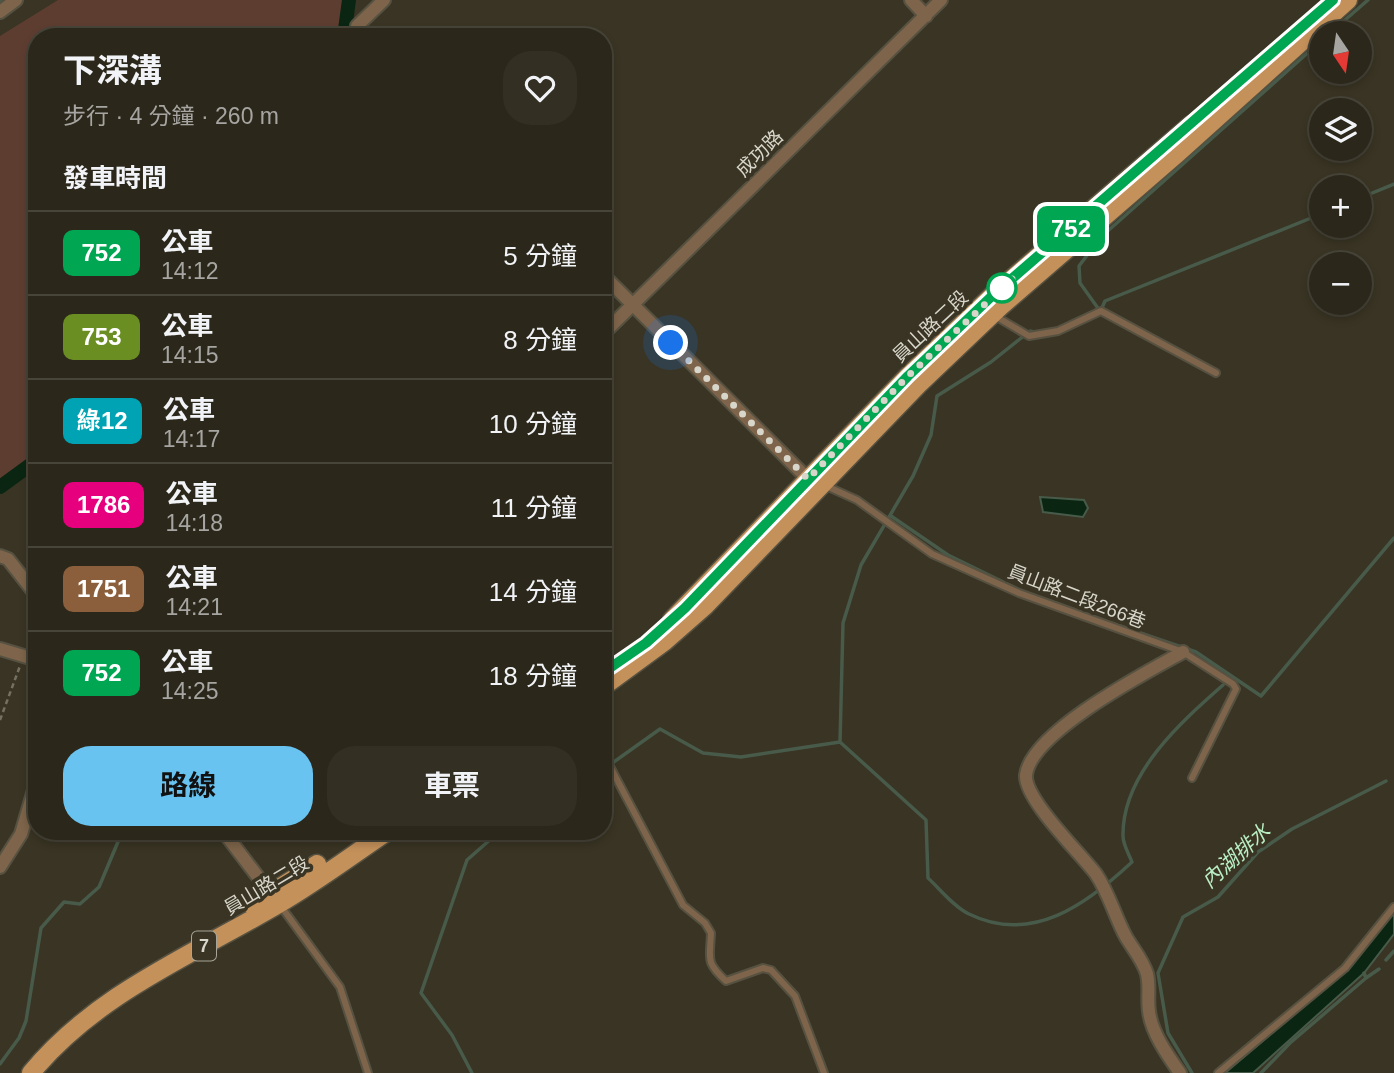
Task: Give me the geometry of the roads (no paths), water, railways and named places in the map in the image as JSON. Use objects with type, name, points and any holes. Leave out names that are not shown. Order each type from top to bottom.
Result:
[{"type":"main road","name":"員山路二段","points":[[987,310],[1333,0]]},
{"type":"main road","name":"員山路二段","points":[[612,680],[664,642],[705,606],[908,376],[1178,153],[1348,0]]},
{"type":"main road","name":"員山路二段","points":[[612,666],[646,643],[685,608],[815,482]]},
{"type":"main road","name":"員山路二段","points":[[16,1073],[61,1023],[94,998],[275,899],[354,840]]},
{"type":"main road","name":"員山路二段","points":[[31,1073],[70,1030],[102,1007],[373,840]]},
{"type":"street","points":[[0,12],[16,0]]},
{"type":"street","points":[[360,28],[384,0]]},
{"type":"street","points":[[911,0],[926,16]]},
{"type":"street","name":"成功路","points":[[612,325],[941,0]]},
{"type":"street","points":[[612,284],[815,482]]},
{"type":"street","points":[[0,556],[8,559],[28,585]]},
{"type":"street","points":[[0,649],[28,657]]},
{"type":"street","points":[[1180,1073],[1168,1056],[1149,1014],[1147,975],[1140,957],[1127,938],[1100,880],[1034,798],[1026,775],[1033,758],[1059,730],[1093,704],[1183,652]]},
{"type":"street","points":[[0,867],[21,834],[28,810]]},
{"type":"street","points":[[230,840],[275,899]]},
{"type":"lane","points":[[987,310],[1029,336],[1058,331],[1101,311],[1216,373]]},
{"type":"lane","name":"員山路二段266巷","points":[[815,482],[858,500],[932,554],[1019,593],[1183,652],[1236,689],[1192,778]]},
{"type":"lane","points":[[612,768],[676,894],[683,905],[705,923],[711,933],[708,959],[712,969],[726,981],[763,968],[771,970],[795,996],[801,1019],[824,1073]]},
{"type":"lane","points":[[275,899],[340,987],[368,1073]]},
{"type":"lane","points":[[1218,1073],[1345,968],[1394,907]]},
{"type":"waterway","points":[[345,28],[349,0]]},
{"type":"waterway","points":[[1344,21],[1368,0]]},
{"type":"waterway","points":[[1100,311],[1080,283],[1079,266],[1101,237],[1309,52]]},
{"type":"waterway","points":[[1372,193],[1394,184]]},
{"type":"waterway","points":[[1101,310],[1105,301],[1309,219]]},
{"type":"waterway","points":[[612,763],[660,729],[703,753],[741,757],[840,742],[843,623],[861,565],[913,476],[931,435],[937,396],[991,362],[1030,331],[1038,333]]},
{"type":"waterway","points":[[0,487],[28,467]]},
{"type":"waterway","points":[[891,516],[948,555],[1024,592]]},
{"type":"waterway","points":[[1120,626],[1196,652],[1261,696],[1394,538]]},
{"type":"waterway","points":[[840,742],[926,820],[928,878],[953,902],[963,911],[992,922],[1015,925],[1036,922],[1077,905],[1115,878],[1132,862],[1123,836],[1125,813],[1132,791],[1157,751],[1190,715],[1223,685]]},
{"type":"waterway","name":"內湖排水","points":[[1192,1073],[1168,1033],[1158,973],[1183,917],[1218,897],[1258,852],[1292,829],[1386,781]]},
{"type":"waterway","points":[[0,1064],[19,1038],[26,1021],[41,928],[64,902],[80,904],[99,887],[119,840]]},
{"type":"waterway","points":[[472,1073],[452,1035],[421,993],[467,860],[490,840]]},
{"type":"waterway","points":[[1386,960],[1394,951]]},
{"type":"waterway","points":[[1366,978],[1379,969]]},
{"type":"waterway","points":[[1261,1073],[1290,1043],[1366,978],[1364,973]]}]
